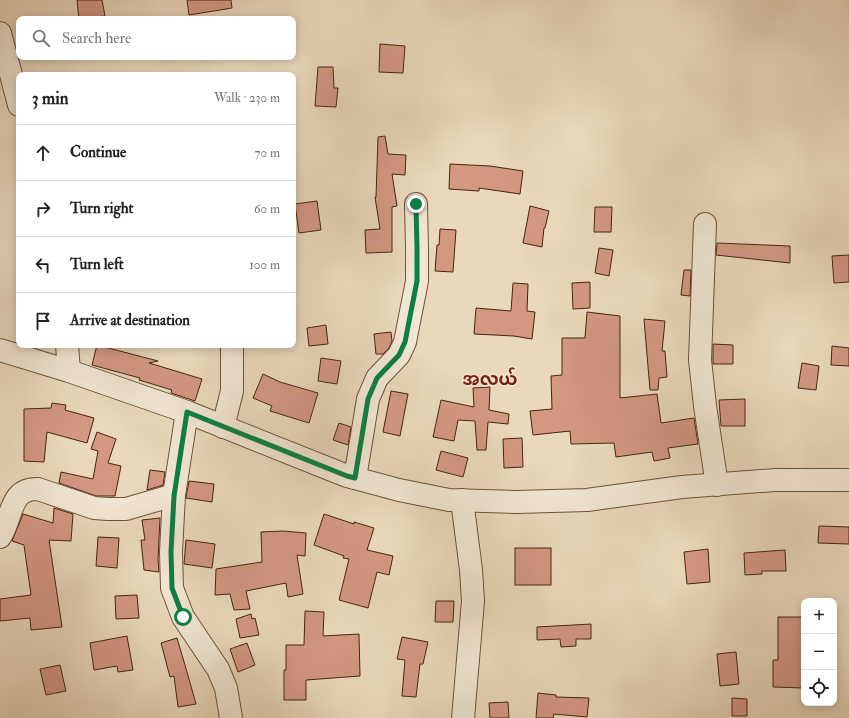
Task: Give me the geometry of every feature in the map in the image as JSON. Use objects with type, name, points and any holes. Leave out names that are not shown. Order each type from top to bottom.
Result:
[{"type":"street","points":[[7,35],[16,88]]},
{"type":"street","points":[[355,478],[368,399],[377,378],[399,355],[407,334],[417,281],[416,204]]},
{"type":"street","points":[[705,224],[700,360],[705,406],[717,484]]},
{"type":"street","points":[[67,348],[69,371]]},
{"type":"street","points":[[223,427],[232,391],[232,348]]},
{"type":"street","points":[[0,350],[69,371],[187,412],[347,476],[448,500],[517,502],[587,500],[682,487],[717,484],[775,480],[849,480]]},
{"type":"street","points":[[187,412],[174,496],[171,552],[172,588],[183,617],[218,669],[226,688],[231,718]]},
{"type":"street","points":[[0,537],[16,497],[23,491],[31,489],[38,489],[94,508],[108,509],[126,509],[174,496]]},
{"type":"street","points":[[462,500],[471,570],[473,601],[463,718]]},
{"type":"building","points":[[77,0],[102,0],[105,16],[79,16]]},
{"type":"building","points":[[187,0],[231,0],[232,8],[189,15]]},
{"type":"building","points":[[380,44],[405,46],[403,73],[379,72]]},
{"type":"building","points":[[318,67],[333,67],[334,88],[338,88],[336,107],[315,106]]},
{"type":"building","points":[[385,136],[388,154],[406,155],[405,175],[392,174],[397,206],[392,207],[392,252],[366,253],[365,230],[380,229],[375,197],[378,137]]},
{"type":"building","points":[[450,164],[490,166],[523,171],[520,194],[479,188],[479,191],[449,189]]},
{"type":"building","points":[[317,201],[321,230],[299,233],[296,204]]},
{"type":"building","points":[[530,206],[549,211],[544,228],[542,247],[523,243]]},
{"type":"building","points":[[595,207],[612,207],[611,232],[594,232]]},
{"type":"building","points":[[440,229],[456,230],[453,272],[435,271]]},
{"type":"building","points":[[717,243],[790,246],[790,263],[716,255]]},
{"type":"building","points":[[599,248],[613,250],[609,276],[595,273]]},
{"type":"building","points":[[849,255],[849,282],[834,283],[832,256]]},
{"type":"building","points":[[684,270],[691,270],[690,296],[681,295]]},
{"type":"building","points":[[590,282],[590,308],[573,309],[572,283]]},
{"type":"building","points":[[513,283],[528,284],[527,311],[535,312],[532,339],[514,336],[474,334],[476,308],[511,311]]},
{"type":"building","points":[[587,312],[620,316],[620,398],[657,394],[661,423],[694,418],[698,444],[668,448],[670,458],[654,461],[652,452],[616,457],[614,443],[571,444],[570,431],[533,435],[530,411],[552,409],[551,376],[562,375],[562,338],[585,338]]},
{"type":"building","points":[[644,319],[665,321],[662,351],[665,351],[667,377],[659,378],[658,390],[650,390]]},
{"type":"building","points":[[326,325],[328,344],[309,346],[307,328]]},
{"type":"building","points":[[391,332],[392,341],[389,348],[383,354],[376,354],[374,334]]},
{"type":"building","points":[[713,344],[733,345],[733,364],[713,364]]},
{"type":"building","points":[[832,346],[849,348],[849,366],[831,365]]},
{"type":"building","points":[[96,348],[108,348],[158,361],[149,363],[202,379],[195,401],[171,393],[172,390],[139,380],[140,378],[92,365]]},
{"type":"building","points":[[321,358],[341,361],[337,384],[318,381]]},
{"type":"building","points":[[802,363],[819,366],[816,390],[798,388]]},
{"type":"building","points":[[263,374],[280,382],[318,393],[309,423],[270,411],[272,406],[253,398]]},
{"type":"building","points":[[490,387],[489,410],[509,414],[508,424],[488,422],[486,450],[477,450],[475,421],[458,420],[454,441],[433,437],[441,400],[474,407],[473,388]]},
{"type":"building","points":[[391,391],[408,394],[400,436],[383,432]]},
{"type":"building","points":[[745,399],[745,426],[721,426],[719,400]]},
{"type":"building","points":[[52,403],[66,405],[65,410],[94,418],[87,443],[47,432],[44,462],[24,461],[24,409],[51,408]]},
{"type":"building","points":[[339,423],[351,427],[348,445],[333,440]]},
{"type":"building","points":[[97,432],[116,439],[108,463],[121,466],[115,496],[96,496],[59,483],[61,472],[93,479],[98,451],[91,449]]},
{"type":"building","points":[[522,438],[523,467],[504,468],[503,439]]},
{"type":"building","points":[[441,451],[468,458],[463,477],[436,470]]},
{"type":"building","points":[[150,470],[165,472],[163,485],[147,490]]},
{"type":"building","points":[[189,481],[214,484],[212,502],[186,498]]},
{"type":"building","points":[[54,508],[73,514],[71,541],[49,540],[62,627],[31,630],[30,618],[0,621],[0,599],[31,595],[24,545],[12,541],[23,514],[53,523]]},
{"type":"building","points":[[324,514],[354,524],[354,522],[374,528],[367,550],[393,556],[389,575],[377,572],[368,608],[339,600],[349,559],[343,558],[344,556],[314,545]]},
{"type":"building","points":[[160,518],[158,559],[159,572],[144,570],[141,540],[145,540],[142,520]]},
{"type":"building","points":[[819,526],[849,527],[849,544],[818,543]]},
{"type":"building","points":[[283,531],[306,533],[305,556],[297,555],[303,594],[288,597],[286,583],[246,591],[250,609],[234,610],[230,594],[215,595],[216,569],[262,562],[261,532]]},
{"type":"building","points":[[98,537],[119,538],[117,568],[96,566]]},
{"type":"building","points":[[186,540],[215,544],[212,568],[184,564]]},
{"type":"building","points":[[515,548],[551,548],[551,585],[515,585]]},
{"type":"building","points":[[708,549],[710,582],[687,584],[684,552]]},
{"type":"building","points":[[785,550],[786,571],[762,571],[762,574],[745,575],[744,553]]},
{"type":"building","points":[[137,595],[139,618],[116,619],[115,596]]},
{"type":"building","points":[[436,601],[454,601],[453,622],[435,622]]},
{"type":"building","points":[[305,611],[324,612],[323,636],[359,634],[360,676],[306,680],[306,700],[284,700],[286,645],[304,645]]},
{"type":"building","points":[[251,614],[252,619],[255,618],[259,635],[240,638],[236,619]]},
{"type":"building","points":[[778,617],[801,617],[801,688],[773,687],[773,660],[778,660]]},
{"type":"building","points":[[591,624],[591,639],[576,639],[576,646],[561,647],[560,639],[537,640],[537,627]]},
{"type":"building","points":[[127,636],[133,670],[118,672],[117,666],[94,670],[90,643]]},
{"type":"building","points":[[402,637],[428,642],[423,664],[420,664],[416,697],[402,696],[405,660],[397,659]]},
{"type":"building","points":[[177,638],[196,704],[178,707],[174,676],[170,677],[161,643]]},
{"type":"building","points":[[247,643],[255,665],[238,672],[230,649]]},
{"type":"building","points":[[736,652],[739,684],[720,686],[717,654]]},
{"type":"building","points":[[60,665],[66,691],[46,695],[40,669]]},
{"type":"building","points":[[538,693],[556,695],[556,697],[589,698],[587,717],[554,714],[553,718],[536,718]]},
{"type":"building","points":[[732,698],[747,699],[747,716],[732,716]]},
{"type":"building","points":[[508,702],[509,718],[490,718],[489,703]]},
{"type":"district","name":"အလယ်","points":[[490,379]]},
{"type":"route","points":[[183,617],[172,588],[171,552],[174,496],[187,412],[254,440],[355,478],[368,399],[377,378],[399,355],[405,342],[417,281],[416,204]]}]
